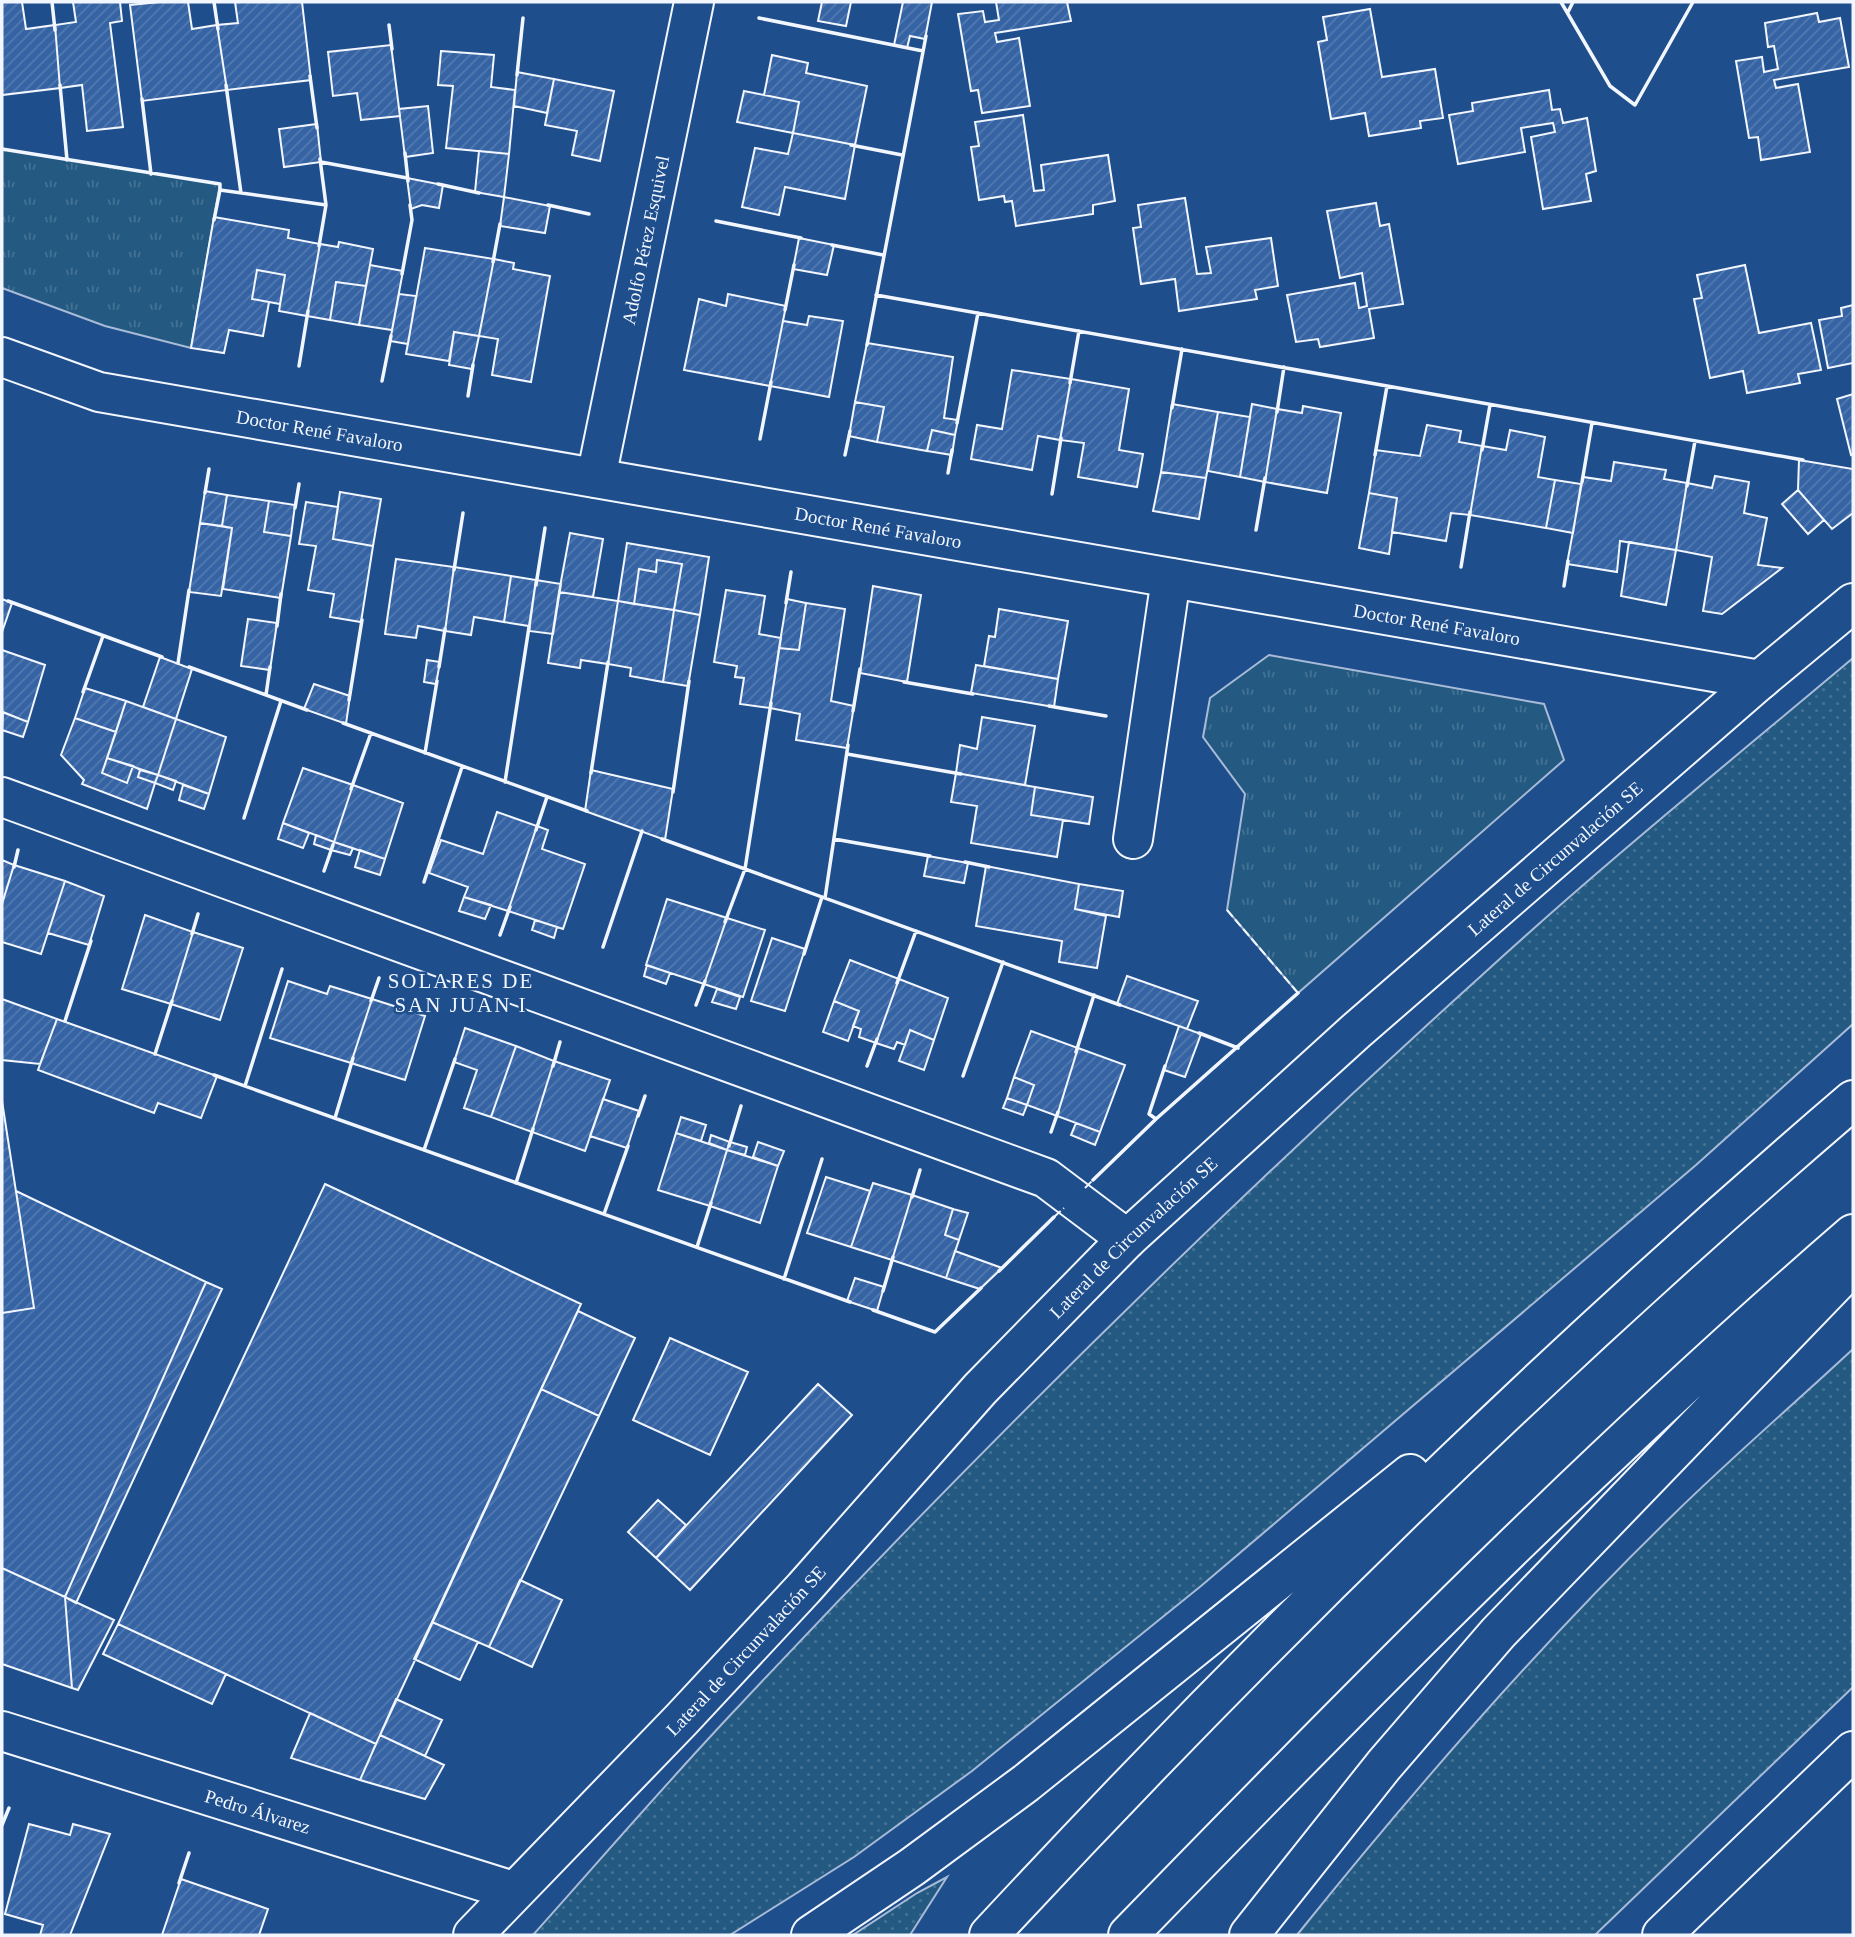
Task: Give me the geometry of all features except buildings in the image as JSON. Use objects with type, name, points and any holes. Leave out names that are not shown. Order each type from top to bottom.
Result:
[{"type":"main road","name":"Adolfo Pérez Esquivel","points":[[596,478],[694,2]]},
{"type":"main road","name":"Doctor René Favaloro","points":[[2,356],[99,392],[1760,680]]},
{"type":"main road","points":[[1133,839],[1171,578]]},
{"type":"main road","name":"Lateral de Circunvalación SE","points":[[473,1935],[681,1720],[804,1588],[980,1389],[1127,1239],[1356,1031],[1760,680],[1853,603]]},
{"type":"main road","points":[[2,797],[1046,1178],[1127,1239]]},
{"type":"main road","points":[[989,1935],[1124,1790],[1454,1461],[1611,1312],[1853,1100]]},
{"type":"main road","points":[[1128,1935],[1385,1671],[1689,1382],[1853,1234]]},
{"type":"main road","points":[[1249,1935],[1384,1765],[1498,1633],[1853,1265]]},
{"type":"main road","points":[[811,1935],[912,1867],[1026,1783],[1611,1312]]},
{"type":"main road","name":"Pedro Álvarez","points":[[2,1731],[513,1891]]},
{"type":"main road","points":[[1662,1935],[1853,1751]]},
{"type":"green space","points":[[2,149],[220,184],[191,348],[105,326],[2,288]]},
{"type":"green space","points":[[1269,655],[1544,704],[1564,760],[1298,993],[1227,910],[1245,794],[1203,737],[1210,698]]},
{"type":"green space","points":[[1853,658],[1853,1024],[1696,1165],[1201,1586],[972,1771],[854,1857],[730,1935],[533,1935],[685,1764],[826,1613],[1101,1334],[1195,1243],[1526,935]]},
{"type":"green space","points":[[1853,1349],[1853,1687],[1595,1935],[1297,1935],[1479,1718],[1575,1614],[1696,1493]]},
{"type":"green space","points":[[947,1877],[910,1935],[853,1935],[917,1893]]},
{"type":"fence","points":[[1227,910],[1298,993]]},
{"type":"fence","points":[[1085,1188],[1093,1180]]},
{"type":"fence","points":[[1054,1217],[1064,1208]]},
{"type":"wall","points":[[52,2],[55,30]]},
{"type":"wall","points":[[214,2],[218,29]]},
{"type":"wall","points":[[1561,2],[1610,86],[1635,105],[1693,2]]},
{"type":"wall","points":[[1568,12],[1573,2]]},
{"type":"wall","points":[[517,75],[523,18]]},
{"type":"wall","points":[[759,18],[923,51]]},
{"type":"wall","points":[[389,25],[392,49]]},
{"type":"wall","points":[[867,345],[926,36]]},
{"type":"wall","points":[[310,76],[317,128]]},
{"type":"wall","points":[[60,85],[67,160]]},
{"type":"wall","points":[[226,85],[241,193]]},
{"type":"wall","points":[[142,99],[151,174]]},
{"type":"wall","points":[[851,145],[902,155]]},
{"type":"wall","points":[[2,149],[220,184],[220,190],[326,205]]},
{"type":"wall","points":[[405,153],[408,181]]},
{"type":"wall","points":[[319,246],[326,205],[320,159]]},
{"type":"wall","points":[[321,162],[407,178]]},
{"type":"wall","points":[[438,184],[479,193]]},
{"type":"wall","points":[[214,220],[220,190]]},
{"type":"wall","points":[[402,274],[412,220],[410,205]]},
{"type":"wall","points":[[548,205],[589,214]]},
{"type":"wall","points":[[716,221],[801,238]]},
{"type":"wall","points":[[493,262],[500,224]]},
{"type":"wall","points":[[832,245],[883,255]]},
{"type":"wall","points":[[785,310],[794,265]]},
{"type":"wall","points":[[876,295],[1803,460]]},
{"type":"wall","points":[[299,366],[308,311]]},
{"type":"wall","points":[[957,423],[978,313]]},
{"type":"wall","points":[[1070,383],[1079,331]]},
{"type":"wall","points":[[382,381],[391,336]]},
{"type":"wall","points":[[1172,408],[1182,349]]},
{"type":"wall","points":[[468,396],[473,365]]},
{"type":"wall","points":[[1277,412],[1284,367]]},
{"type":"wall","points":[[760,439],[771,382]]},
{"type":"wall","points":[[1375,455],[1387,386]]},
{"type":"wall","points":[[1482,450],[1490,405]]},
{"type":"wall","points":[[1582,482],[1592,423]]},
{"type":"wall","points":[[845,455],[850,431]]},
{"type":"wall","points":[[1052,494],[1061,438]]},
{"type":"wall","points":[[1687,486],[1695,441]]},
{"type":"wall","points":[[948,473],[952,450]]},
{"type":"wall","points":[[205,493],[209,469]]},
{"type":"wall","points":[[1256,530],[1265,478]]},
{"type":"wall","points":[[295,508],[299,484]]},
{"type":"wall","points":[[1461,567],[1470,512]]},
{"type":"wall","points":[[454,570],[463,513]]},
{"type":"wall","points":[[536,585],[545,528]]},
{"type":"wall","points":[[1564,586],[1568,561]]},
{"type":"wall","points":[[786,603],[791,572]]},
{"type":"wall","points":[[178,663],[189,590]]},
{"type":"wall","points":[[277,626],[281,594]]},
{"type":"wall","points":[[8,601],[162,657]]},
{"type":"wall","points":[[349,700],[362,620]]},
{"type":"wall","points":[[505,782],[529,627]]},
{"type":"wall","points":[[439,667],[445,629]]},
{"type":"wall","points":[[83,692],[103,636]]},
{"type":"wall","points":[[591,773],[608,662]]},
{"type":"wall","points":[[189,667],[307,710]]},
{"type":"wall","points":[[266,695],[270,667]]},
{"type":"wall","points":[[853,711],[860,669]]},
{"type":"wall","points":[[425,753],[437,681]]},
{"type":"wall","points":[[673,792],[689,681]]},
{"type":"wall","points":[[904,682],[973,694]]},
{"type":"wall","points":[[244,818],[281,701]]},
{"type":"wall","points":[[725,922],[745,869],[771,703]]},
{"type":"wall","points":[[1049,706],[1106,716]]},
{"type":"wall","points":[[343,723],[587,811]]},
{"type":"wall","points":[[351,789],[371,733]]},
{"type":"wall","points":[[825,898],[848,745]]},
{"type":"wall","points":[[847,754],[961,774]]},
{"type":"wall","points":[[424,882],[462,767]]},
{"type":"wall","points":[[536,830],[547,797]]},
{"type":"wall","points":[[603,947],[642,831]]},
{"type":"wall","points":[[662,839],[1120,1005]]},
{"type":"wall","points":[[834,839],[930,856]]},
{"type":"wall","points":[[324,871],[333,845]]},
{"type":"wall","points":[[14,867],[18,850]]},
{"type":"wall","points":[[965,862],[989,867]]},
{"type":"wall","points":[[804,954],[822,897]]},
{"type":"wall","points":[[500,935],[510,907]]},
{"type":"wall","points":[[192,934],[198,914]]},
{"type":"wall","points":[[897,983],[916,931]]},
{"type":"wall","points":[[65,1021],[91,941]]},
{"type":"wall","points":[[963,1076],[1003,962]]},
{"type":"wall","points":[[245,1086],[282,969]]},
{"type":"wall","points":[[371,1001],[379,978]]},
{"type":"wall","points":[[696,1005],[705,981]]},
{"type":"wall","points":[[1093,1180],[1156,1119],[1298,993]]},
{"type":"wall","points":[[1076,1052],[1094,995]]},
{"type":"wall","points":[[155,1054],[172,1001]]},
{"type":"wall","points":[[1199,1033],[1238,1048]]},
{"type":"wall","points":[[867,1066],[877,1039]]},
{"type":"wall","points":[[553,1066],[560,1042]]},
{"type":"wall","points":[[335,1118],[353,1058]]},
{"type":"wall","points":[[424,1150],[455,1059]]},
{"type":"wall","points":[[1156,1119],[1149,1114],[1165,1066]]},
{"type":"wall","points":[[214,1075],[850,1302]]},
{"type":"wall","points":[[638,1116],[645,1096]]},
{"type":"wall","points":[[729,1146],[741,1106]]},
{"type":"wall","points":[[1051,1132],[1058,1112]]},
{"type":"wall","points":[[516,1183],[533,1129]]},
{"type":"wall","points":[[604,1214],[628,1146]]},
{"type":"wall","points":[[784,1279],[822,1159]]},
{"type":"wall","points":[[912,1197],[920,1170]]},
{"type":"wall","points":[[697,1247],[711,1203]]},
{"type":"wall","points":[[999,1271],[1054,1217]]},
{"type":"wall","points":[[883,1291],[893,1257]]},
{"type":"wall","points":[[873,1310],[935,1332],[981,1288]]},
{"type":"wall","points":[[2,1825],[9,1808]]},
{"type":"wall","points":[[179,1883],[189,1853]]},
{"type":"district","name":"SOLARES DE SAN JUAN I","points":[[461,993]]}]
